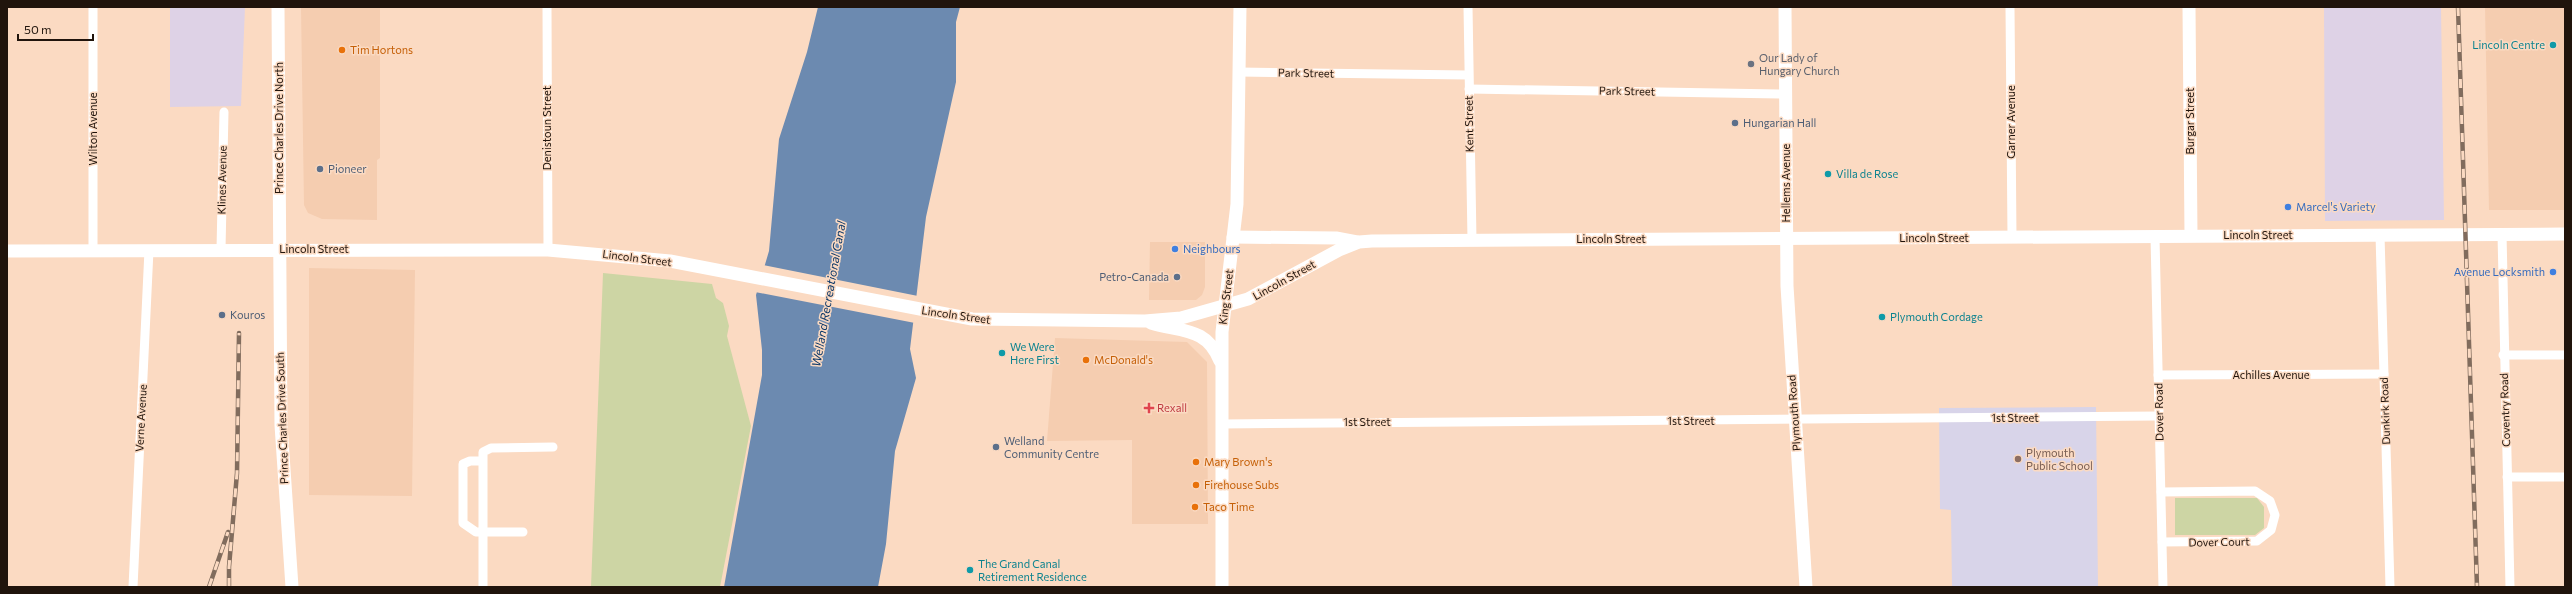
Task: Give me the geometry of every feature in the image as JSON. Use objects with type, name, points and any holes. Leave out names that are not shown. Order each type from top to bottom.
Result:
[{"type":"main road","name":"Prince Charles Drive North","points":[[278,7],[280,249]]},
{"type":"main road","name":"King Street","points":[[1222,587],[1222,366],[1224,306],[1237,204],[1240,7]]},
{"type":"main road","name":"Hellems Avenue","points":[[1785,7],[1786,239]]},
{"type":"main road","name":"Burgar Street","points":[[2189,7],[2190,235]]},
{"type":"main road","name":"Lincoln Street","points":[[7,251],[220,249],[548,250],[650,258],[740,274],[930,312],[1005,321],[1145,321],[1181,318],[1248,299],[1339,250],[1359,242],[2190,235],[2565,234]]},
{"type":"main road","points":[[1233,237],[1336,238],[1359,242]]},
{"type":"main road","name":"Plymouth Road","points":[[1786,239],[1795,420],[1806,587]]},
{"type":"main road","name":"Prince Charles Drive South","points":[[280,249],[281,425],[292,587]]},
{"type":"main road","points":[[1145,321],[1200,335],[1213,346],[1222,366]]},
{"type":"street","name":"Wilton Avenue","points":[[93,250],[94,7]]},
{"type":"street","name":"Denistoun Street","points":[[547,7],[548,250]]},
{"type":"street","name":"Kent Street","points":[[1468,7],[1472,240]]},
{"type":"street","name":"Garner Avenue","points":[[2010,7],[2012,237]]},
{"type":"street","name":"Park Street","points":[[1239,72],[1468,76]]},
{"type":"street","name":"Park Street","points":[[1469,89],[1785,94]]},
{"type":"street","name":"Klines Avenue","points":[[220,249],[224,112]]},
{"type":"street","name":"Coventry Road","points":[[2502,234],[2503,355],[2510,587]]},
{"type":"street","name":"Dunkirk Road","points":[[2380,235],[2390,587]]},
{"type":"street","name":"Dover Road","points":[[2155,236],[2163,587]]},
{"type":"street","name":"Verne Avenue","points":[[133,587],[149,250]]},
{"type":"street","points":[[2503,355],[2565,355]]},
{"type":"street","name":"Achilles Avenue","points":[[2158,375],[2384,374]]},
{"type":"street","name":"1st Street","points":[[1222,424],[2159,416]]},
{"type":"street","points":[[483,587],[483,452],[489,448],[553,447]]},
{"type":"street","points":[[482,460],[470,460],[463,464],[462,516],[465,527],[483,532],[522,532]]},
{"type":"street","points":[[2507,477],[2565,477]]},
{"type":"street","name":"Dover Court","points":[[2161,492],[2255,491],[2270,501],[2275,515],[2270,532],[2257,541],[2162,542]]},
{"type":"shaded area","points":[[170,7],[245,7],[241,106],[170,107]]},
{"type":"shaded area","points":[[301,7],[380,7],[380,158],[377,160],[377,220],[322,219],[308,213],[304,205]]},
{"type":"shaded area","points":[[2324,7],[2441,7],[2444,220],[2325,221]]},
{"type":"shaded area","points":[[2485,7],[2565,7],[2565,210],[2489,210]]},
{"type":"shaded area","points":[[1150,242],[1205,242],[1205,287],[1202,295],[1196,300],[1149,300]]},
{"type":"shaded area","points":[[309,268],[415,270],[412,496],[309,495]]},
{"type":"shaded area","points":[[1055,338],[1187,342],[1207,362],[1208,524],[1132,524],[1132,440],[1047,441]]},
{"type":"shaded area","name":"Plymouth Public School","points":[[2096,407],[2098,587],[1952,587],[1951,510],[1940,509],[1939,408]]},
{"type":"green space","points":[[603,273],[712,284],[716,298],[723,303],[729,326],[727,336],[751,426],[720,587],[591,587]]},
{"type":"green space","points":[[2175,498],[2257,498],[2264,507],[2264,528],[2255,535],[2175,535]]},
{"type":"water","name":"Welland Recreational Canal","points":[[818,7],[960,7],[956,22],[956,82],[926,217],[910,349],[916,378],[895,451],[886,544],[878,587],[724,587],[762,375],[762,350],[756,295],[769,251],[779,139],[807,52]]},
{"type":"pier","points":[[763,265],[918,296],[915,323],[755,292]]},
{"type":"railway","points":[[2458,7],[2477,587]]},
{"type":"railway","points":[[229,587],[229,567],[237,473],[239,333]]},
{"type":"railway","points":[[209,587],[228,532]]},
{"type":"place","name":"Lincoln Centre","points":[[2553,45]]},
{"type":"place","name":"Tim Hortons","points":[[342,50]]},
{"type":"place","name":"Our Lady of Hungary Church","points":[[1751,64]]},
{"type":"place","name":"Hungarian Hall","points":[[1735,123]]},
{"type":"place","name":"Pioneer","points":[[320,169]]},
{"type":"place","name":"Villa de Rose","points":[[1828,174]]},
{"type":"place","name":"Marcel's Variety","points":[[2288,207]]},
{"type":"place","name":"Neighbours","points":[[1175,249]]},
{"type":"place","name":"Avenue Locksmith","points":[[2553,272]]},
{"type":"place","name":"Petro-Canada","points":[[1177,277]]},
{"type":"place","name":"Kouros","points":[[222,315]]},
{"type":"place","name":"Plymouth Cordage","points":[[1882,317]]},
{"type":"place","name":"We Were Here First","points":[[1002,353]]},
{"type":"place","name":"McDonald's","points":[[1086,360]]},
{"type":"place","name":"Rexall","points":[[1149,408]]},
{"type":"place","name":"Welland Community Centre","points":[[996,447]]},
{"type":"place","name":"Plymouth Public School","points":[[2018,459]]},
{"type":"place","name":"Mary Brown's","points":[[1196,462]]},
{"type":"place","name":"Firehouse Subs","points":[[1196,485]]},
{"type":"place","name":"Taco Time","points":[[1195,507]]},
{"type":"place","name":"The Grand Canal Retirement Residence","points":[[970,570]]}]
